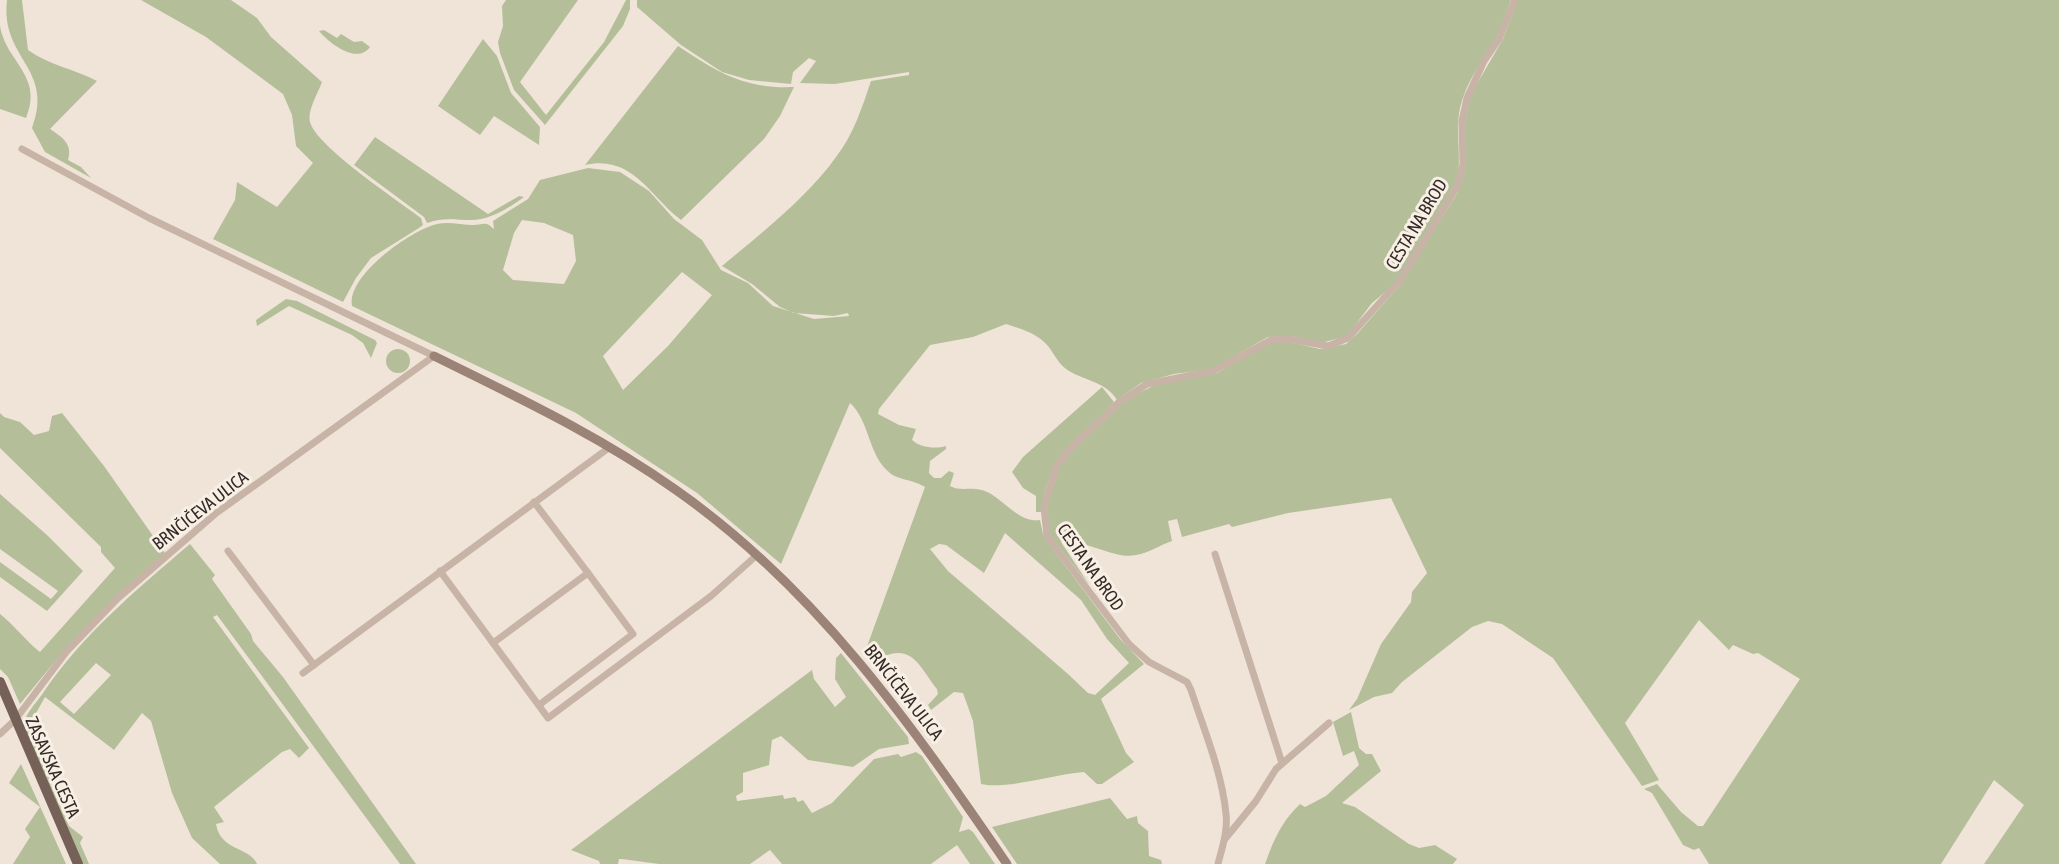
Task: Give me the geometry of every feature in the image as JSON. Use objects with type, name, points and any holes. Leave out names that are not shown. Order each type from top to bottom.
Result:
[{"type":"main road","name":"ZASAVSKA CESTA","points":[[0,682],[78,864]]},
{"type":"street","name":"CESTA NA BROD","points":[[1218,864],[1225,839],[1224,802],[1191,690],[1187,682],[1149,662],[1129,644],[1052,543],[1044,519],[1046,497],[1053,474],[1069,450],[1138,388],[1157,381],[1213,371],[1271,340],[1289,339],[1328,346],[1348,338],[1401,279],[1458,185],[1463,164],[1462,121],[1467,98],[1484,61],[1499,39],[1515,0]]},
{"type":"street","name":"BRNČIČEVA ULICA","points":[[22,149],[150,218],[434,356],[610,447],[678,491],[757,555],[845,643],[896,706],[1007,864]]},
{"type":"street","name":"BRNČIČEVA ULICA","points":[[0,734],[15,720],[67,651],[117,599],[215,514],[434,356]]},
{"type":"street","points":[[303,674],[610,447]]},
{"type":"street","points":[[534,502],[633,634],[539,705]]},
{"type":"street","points":[[228,551],[314,665]]},
{"type":"street","points":[[1215,554],[1282,763]]},
{"type":"street","points":[[440,571],[548,718],[720,589],[757,555]]},
{"type":"street","points":[[493,643],[588,573]]},
{"type":"street","points":[[1225,839],[1250,810],[1282,763],[1329,723]]},
{"type":"green space","points":[[7,0],[22,0],[28,50],[97,81],[50,129],[68,145],[68,160],[81,167],[91,178],[45,152],[32,128],[37,108],[37,91],[11,36],[7,20]]},
{"type":"green space","points":[[141,0],[231,0],[257,18],[271,37],[322,82],[309,118],[326,145],[421,218],[423,225],[371,258],[356,278],[343,302],[213,239],[235,200],[237,182],[277,207],[313,163],[296,146],[292,115],[283,94],[206,37]]},
{"type":"green space","points":[[506,0],[578,0],[520,82],[546,115],[604,42],[626,0],[630,0],[630,9],[623,26],[545,125],[514,90],[500,53],[498,42],[503,26],[502,6]]},
{"type":"green space","points":[[637,0],[1511,0],[1498,34],[1466,89],[1460,108],[1457,181],[1395,284],[1372,303],[1347,336],[1321,343],[1292,336],[1268,337],[1212,369],[1174,374],[1141,383],[1117,400],[1107,389],[1065,368],[1039,338],[1006,324],[973,337],[930,345],[879,409],[878,414],[899,425],[916,429],[912,440],[916,443],[928,447],[946,446],[946,449],[930,461],[929,473],[934,478],[941,478],[949,471],[954,473],[950,486],[985,491],[1020,515],[1040,520],[1043,534],[1055,552],[1120,639],[1144,664],[1101,699],[1126,753],[1134,762],[1102,784],[1097,784],[1084,772],[1003,785],[981,784],[973,721],[963,693],[954,692],[931,710],[928,705],[938,694],[937,689],[915,660],[901,653],[882,657],[877,651],[870,658],[865,652],[925,487],[893,475],[883,466],[877,457],[862,419],[850,403],[781,564],[697,493],[576,413],[352,306],[353,294],[369,268],[412,235],[442,223],[486,224],[494,229],[493,221],[528,199],[540,180],[588,168],[620,172],[649,191],[674,219],[702,240],[721,270],[748,283],[773,306],[791,312],[780,307],[752,284],[722,266],[782,215],[824,172],[842,149],[852,130],[871,81],[909,75],[909,72],[835,84],[800,83],[816,61],[809,58],[793,72],[791,84],[749,80],[722,72],[681,45],[637,7]],"holes":[[[522,220],[544,223],[573,235],[576,261],[564,284],[513,280],[503,270],[514,233]],[[682,272],[712,295],[668,346],[623,390],[603,356]],[[795,313],[834,316],[848,313],[849,316],[814,319]],[[1005,533],[1081,600],[1107,639],[1129,663],[1095,695],[1088,693],[948,571],[930,549],[939,544],[946,545],[984,573]]]},
{"type":"green space","points":[[1518,0],[2059,0],[2059,864],[1984,864],[2024,805],[1994,780],[1941,864],[1709,864],[1699,848],[1694,850],[1683,845],[1652,793],[1644,789],[1657,784],[1681,812],[1698,826],[1703,826],[1800,679],[1758,653],[1753,654],[1733,645],[1729,650],[1699,620],[1625,723],[1659,780],[1642,786],[1553,658],[1502,624],[1488,621],[1472,627],[1402,682],[1392,693],[1374,697],[1349,710],[1357,699],[1381,644],[1411,602],[1412,592],[1427,573],[1391,498],[1288,513],[1232,527],[1229,524],[1182,537],[1177,519],[1168,521],[1172,541],[1136,555],[1119,555],[1081,543],[1061,542],[1090,586],[1052,538],[1048,531],[1047,501],[1058,468],[1066,456],[1127,399],[1155,385],[1217,373],[1268,343],[1285,341],[1320,349],[1346,344],[1400,285],[1458,192],[1466,166],[1465,123],[1471,94],[1503,39]]},
{"type":"green space","points":[[0,26],[9,50],[27,80],[30,103],[26,118],[0,109]]},
{"type":"green space","points":[[324,30],[337,38],[341,34],[354,42],[362,41],[370,47],[358,54],[351,53],[329,41],[319,31]]},
{"type":"green space","points":[[483,39],[497,56],[511,93],[540,127],[539,145],[494,116],[480,135],[438,106]]},
{"type":"green space","points":[[678,46],[719,71],[746,82],[776,87],[794,87],[780,116],[764,139],[681,220],[629,172],[602,163],[585,165]]},
{"type":"green space","points":[[375,137],[488,214],[519,196],[524,197],[506,209],[485,218],[444,219],[427,223],[424,217],[354,165]]},
{"type":"green space","points":[[286,299],[297,301],[375,340],[377,343],[371,358],[363,343],[352,335],[289,306],[257,326],[256,320]]},
{"type":"green space","points":[[398,349],[407,352],[410,361],[407,370],[398,373],[389,370],[386,361],[389,352]]},
{"type":"green space","points":[[1102,387],[1114,402],[1076,439],[1058,461],[1051,474],[1041,512],[1036,512],[1036,496],[1023,488],[1012,472],[1023,457]]},
{"type":"green space","points":[[0,413],[4,417],[20,422],[34,435],[49,431],[52,416],[62,413],[104,466],[165,553],[66,648],[20,704],[8,677],[0,669],[0,614],[40,652],[115,568],[101,552],[101,547],[0,448]]},
{"type":"green space","points":[[0,494],[47,535],[83,571],[47,611],[0,577],[0,562],[51,599],[58,591],[0,549]]},
{"type":"green space","points":[[190,544],[215,575],[212,579],[251,634],[253,641],[283,677],[416,864],[400,864],[217,615],[213,617],[309,748],[299,758],[290,749],[282,752],[214,807],[224,822],[216,824],[223,840],[248,854],[257,864],[220,864],[192,838],[172,793],[151,721],[142,713],[114,750],[45,697],[35,715],[43,721],[33,727],[34,740],[43,757],[57,771],[49,781],[69,826],[83,837],[80,843],[89,864],[82,864],[23,724],[32,708],[75,651],[130,596]],"holes":[[[96,663],[111,675],[74,714],[60,702]]]},
{"type":"green space","points":[[841,653],[908,737],[909,744],[879,749],[853,767],[808,760],[781,736],[772,740],[769,765],[743,773],[743,792],[736,796],[737,801],[783,795],[784,799],[795,797],[798,802],[803,800],[812,813],[832,803],[874,759],[898,754],[901,757],[916,752],[922,756],[963,817],[959,832],[969,829],[973,832],[995,864],[970,864],[957,845],[931,864],[782,864],[770,850],[750,864],[659,864],[619,859],[618,864],[600,864],[599,861],[571,850],[812,670],[814,679],[835,707],[846,697],[835,679],[836,658]]},
{"type":"green space","points":[[1351,712],[1359,748],[1366,754],[1372,754],[1381,771],[1342,803],[1355,807],[1409,844],[1419,848],[1435,845],[1457,859],[1453,864],[1265,864],[1279,832],[1288,817],[1300,804],[1305,807],[1326,796],[1359,765],[1354,751],[1343,756],[1333,722]]},
{"type":"green space","points":[[21,764],[66,864],[13,864],[30,837],[25,829],[40,807],[9,783]]},
{"type":"green space","points":[[1110,798],[1127,819],[1137,816],[1138,823],[1148,831],[1149,856],[1161,860],[1162,864],[1017,864],[992,827]]}]
